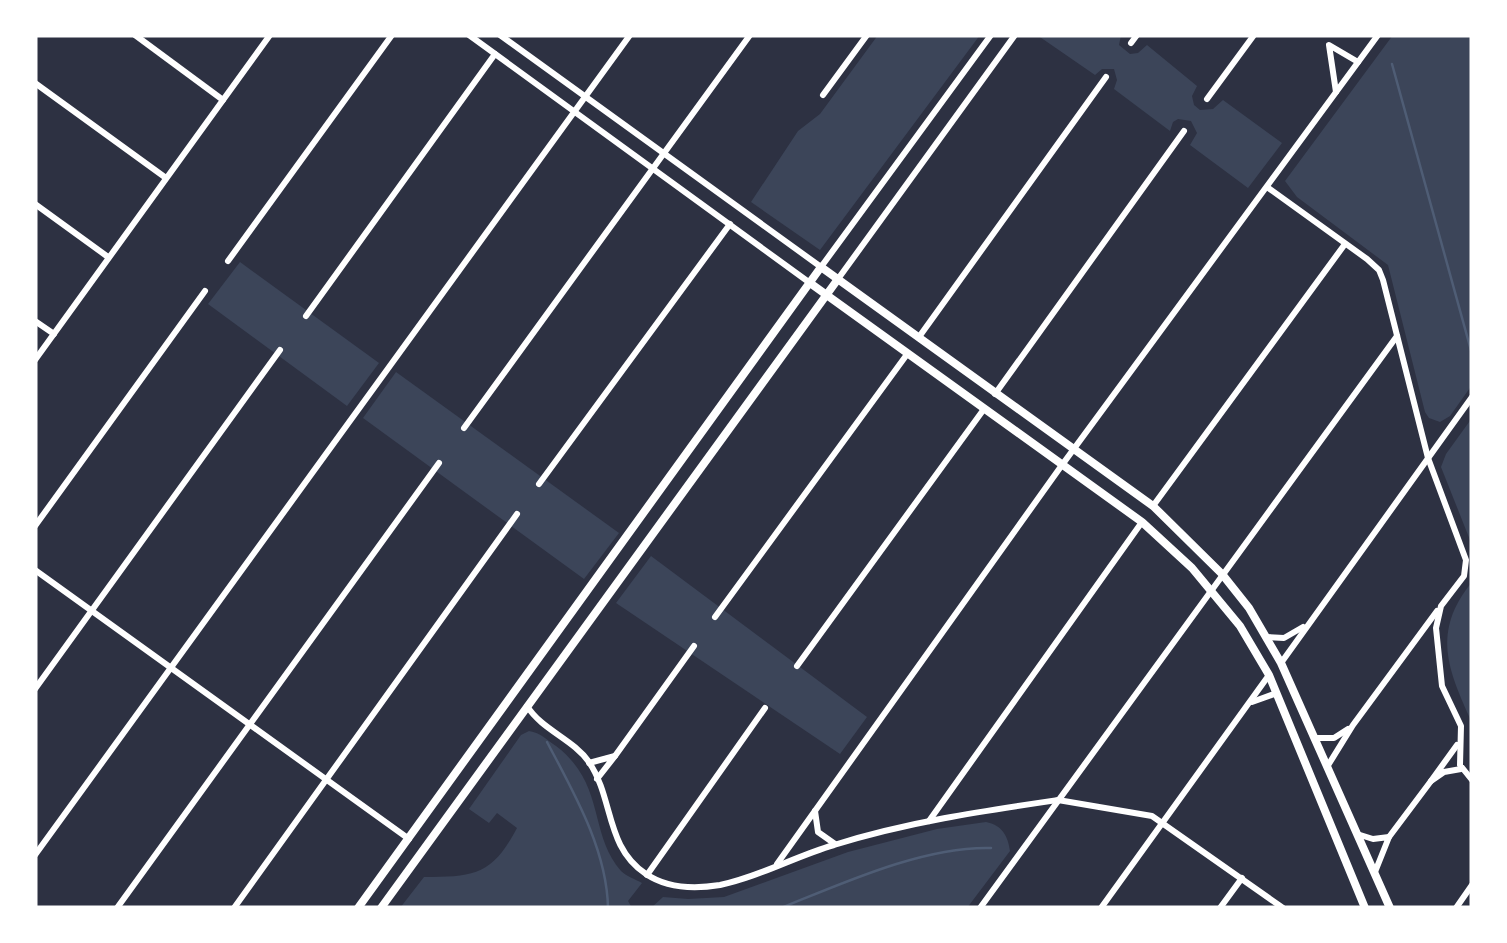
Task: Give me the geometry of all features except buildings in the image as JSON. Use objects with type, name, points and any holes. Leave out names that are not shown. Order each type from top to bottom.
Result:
[{"type":"main road","points":[[358,908],[821,267],[1153,506],[1222,574],[1249,608],[1281,663],[1390,908]]},
{"type":"main road","points":[[381,908],[838,279]]},
{"type":"main road","points":[[810,283],[1142,522],[1210,588],[1240,626],[1269,675],[1366,908]]},
{"type":"main road","points":[[908,352],[919,337]]},
{"type":"main road","points":[[512,696],[527,706]]},
{"type":"main road","points":[[1310,775],[1327,768]]},
{"type":"main road","points":[[409,840],[424,850]]},
{"type":"street","points":[[135,35],[224,100]]},
{"type":"street","points":[[35,360],[270,35]]},
{"type":"street","points":[[228,260],[392,35]]},
{"type":"street","points":[[470,35],[810,283]]},
{"type":"street","points":[[35,855],[630,35]]},
{"type":"street","points":[[464,428],[750,35]]},
{"type":"street","points":[[823,95],[867,35]]},
{"type":"street","points":[[505,36],[821,267],[991,35]]},
{"type":"street","points":[[838,279],[1015,35]]},
{"type":"street","points":[[1131,43],[1137,35]]},
{"type":"street","points":[[1208,99],[1254,35]]},
{"type":"street","points":[[1330,35],[1336,92]]},
{"type":"street","points":[[777,864],[1062,465],[1378,35]]},
{"type":"street","points":[[1329,44],[1358,62]]},
{"type":"street","points":[[306,316],[495,54]]},
{"type":"street","points":[[919,337],[1106,77]]},
{"type":"street","points":[[35,83],[166,178]]},
{"type":"street","points":[[996,394],[1184,131]]},
{"type":"street","points":[[1267,187],[1379,270],[1428,458],[1467,568],[1353,725],[1327,768]]},
{"type":"street","points":[[35,204],[108,257]]},
{"type":"street","points":[[539,484],[730,224]]},
{"type":"street","points":[[1153,506],[1345,244]]},
{"type":"street","points":[[35,526],[205,291]]},
{"type":"street","points":[[35,321],[54,334]]},
{"type":"street","points":[[980,908],[1397,336]]},
{"type":"street","points":[[35,688],[280,350]]},
{"type":"street","points":[[715,617],[908,352]]},
{"type":"street","points":[[1281,663],[1472,397]]},
{"type":"street","points":[[797,666],[984,408]]},
{"type":"street","points":[[118,908],[439,463]]},
{"type":"street","points":[[234,908],[517,514]]},
{"type":"street","points":[[929,821],[1142,522]]},
{"type":"street","points":[[35,570],[409,840]]},
{"type":"street","points":[[1440,606],[1436,636],[1440,676],[1461,726],[1458,756],[1462,769],[1472,780]]},
{"type":"street","points":[[1266,637],[1284,638],[1308,624]]},
{"type":"street","points":[[598,778],[694,646]]},
{"type":"street","points":[[1101,908],[1269,675]]},
{"type":"street","points":[[1251,702],[1277,693]]},
{"type":"street","points":[[527,706],[532,715],[589,762],[598,778],[616,840],[628,859],[669,885],[706,886],[739,880],[836,844],[929,821],[1058,800],[1138,812],[1164,823],[1284,908]]},
{"type":"street","points":[[648,875],[765,708]]},
{"type":"street","points":[[1314,738],[1334,738],[1353,725]]},
{"type":"street","points":[[1374,874],[1389,837],[1460,740]]},
{"type":"street","points":[[589,762],[615,756]]},
{"type":"street","points":[[1431,781],[1444,772],[1462,769]]},
{"type":"street","points":[[815,810],[818,832],[836,844]]},
{"type":"street","points":[[1357,834],[1373,839],[1389,837]]},
{"type":"street","points":[[1220,908],[1242,878]]},
{"type":"street","points":[[1456,908],[1472,885]]},
{"type":"shaded area","points":[[878,35],[980,35],[820,250],[751,202],[798,131],[820,114]]},
{"type":"shaded area","points":[[1037,35],[1121,35],[1119,45],[1130,54],[1147,45],[1197,86],[1192,96],[1200,110],[1213,109],[1223,100],[1282,143],[1248,188],[1190,145],[1197,133],[1191,121],[1178,119],[1170,131],[1114,89],[1114,69],[1102,69],[1095,75]]},
{"type":"shaded area","points":[[1393,35],[1472,35],[1472,385],[1450,416],[1440,422],[1425,412],[1388,265],[1297,197],[1285,181]]},
{"type":"shaded area","points":[[240,262],[379,363],[347,406],[208,304]]},
{"type":"shaded area","points":[[396,372],[619,533],[584,579],[363,418]]},
{"type":"shaded area","points":[[1472,418],[1472,545],[1441,467]]},
{"type":"shaded area","points":[[651,556],[867,717],[840,754],[616,603]]},
{"type":"shaded area","points":[[1472,582],[1472,723],[1451,668],[1448,635],[1459,600]]},
{"type":"shaded area","points":[[529,731],[556,746],[583,776],[611,856],[623,873],[642,883],[628,901],[632,908],[400,908],[424,877],[457,876],[480,870],[508,844],[517,828],[497,813],[489,823],[469,809],[521,735]]},
{"type":"shaded area","points":[[986,822],[1003,832],[1010,851],[967,908],[651,908],[663,897],[724,897],[848,852],[937,829]]},
{"type":"waterway","points":[[1392,64],[1472,354]]},
{"type":"waterway","points":[[547,742],[595,843],[608,908]]},
{"type":"waterway","points":[[781,908],[911,860],[991,848]]}]
